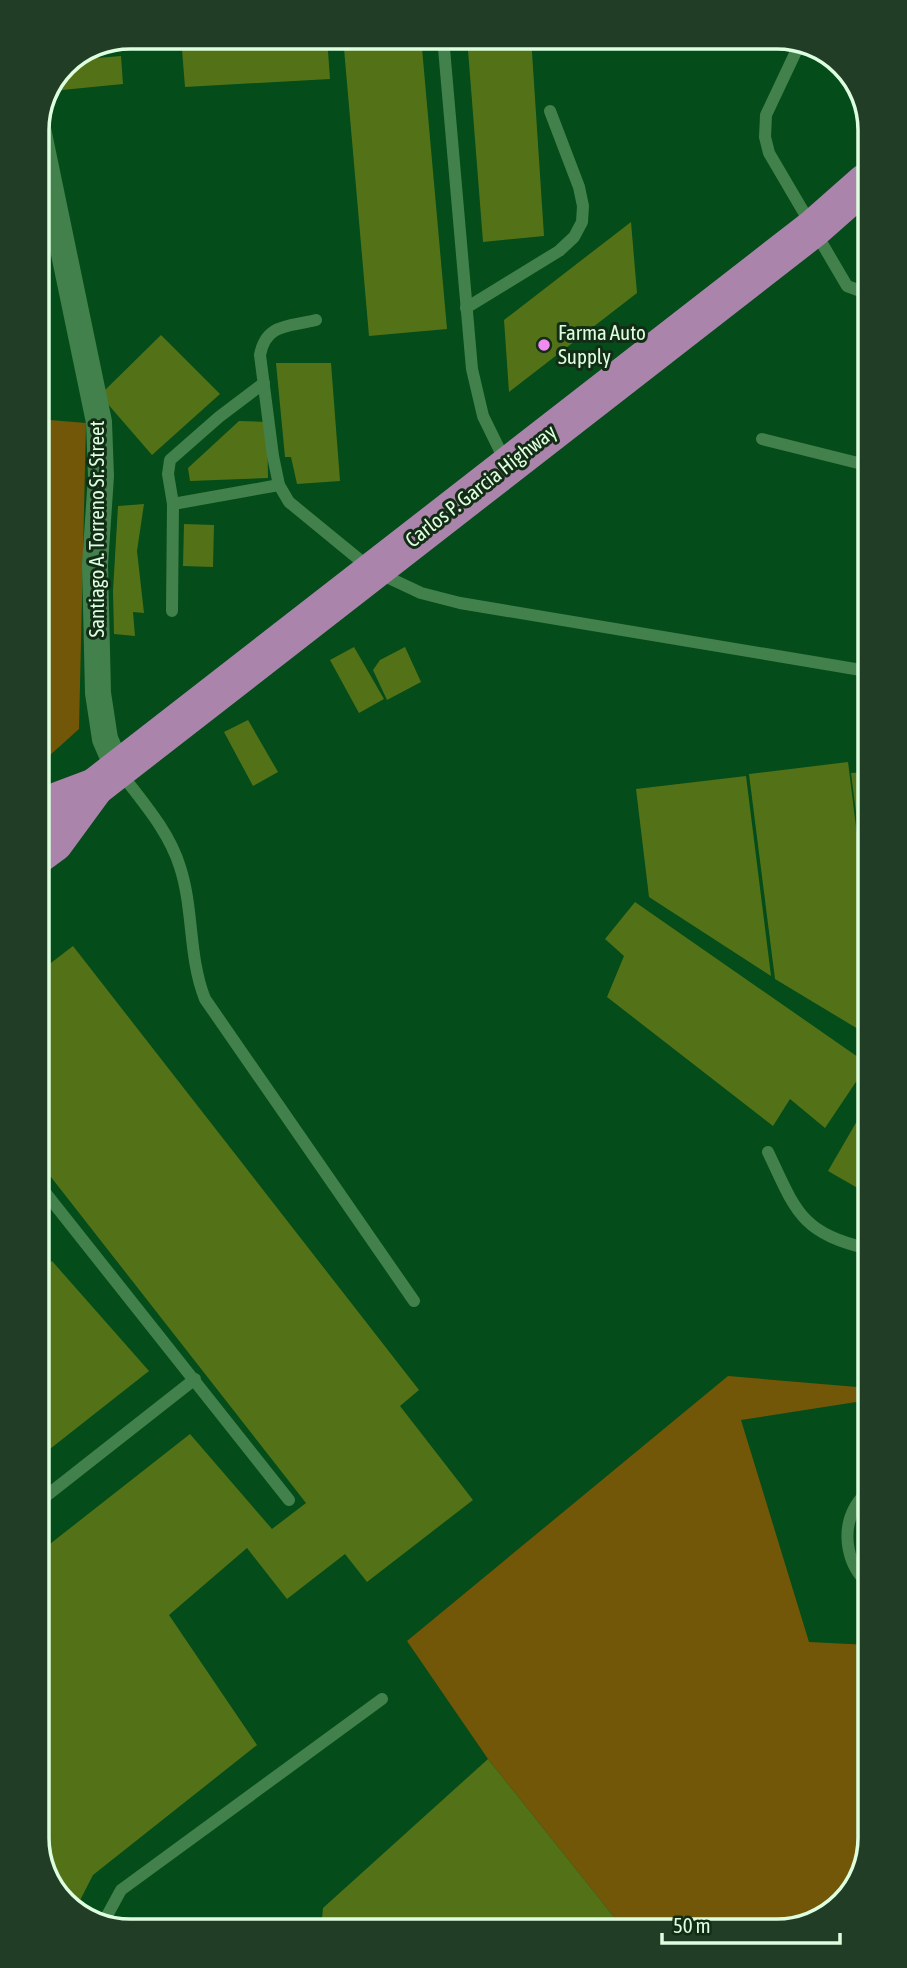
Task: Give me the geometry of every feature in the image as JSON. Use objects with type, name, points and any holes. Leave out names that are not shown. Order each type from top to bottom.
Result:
[{"type":"highway","name":"Carlos P. Garcia Highway","points":[[49,847],[107,778],[858,192]]},
{"type":"highway","name":"Carlos P. Garcia Highway","points":[[49,804],[107,778]]},
{"type":"street","name":"Santiago A. Torreno Sr. Street","points":[[49,182],[99,422],[101,476],[95,565],[97,681],[107,778]]},
{"type":"lane","points":[[444,49],[471,369],[483,416],[507,466]]},
{"type":"lane","points":[[796,52],[766,115],[765,137],[769,153],[847,286],[858,290]]},
{"type":"lane","points":[[466,308],[559,251],[574,237],[582,222],[583,206],[579,187],[550,111]]},
{"type":"lane","points":[[316,320],[270,331],[262,342],[260,355],[279,485],[289,502],[372,570],[421,593],[460,603],[858,669]]},
{"type":"lane","points":[[172,611],[173,504],[168,474],[170,460],[219,417],[264,383]]},
{"type":"lane","points":[[762,439],[858,463]]},
{"type":"lane","points":[[173,504],[279,485]]},
{"type":"lane","points":[[107,778],[174,848],[186,888],[197,977],[205,999],[414,1301]]},
{"type":"lane","points":[[768,1152],[803,1219],[822,1234],[858,1247]]},
{"type":"lane","points":[[49,1197],[289,1500]]},
{"type":"lane","points":[[49,1494],[195,1379]]},
{"type":"lane","points":[[858,1503],[854,1508],[847,1535],[850,1558],[858,1569]]},
{"type":"lane","points":[[107,1916],[121,1890],[382,1699]]},
{"type":"shaded area","points":[[49,420],[86,423],[79,729],[49,756]]},
{"type":"shaded area","points":[[728,1376],[858,1387],[858,1402],[741,1420],[809,1642],[858,1644],[856,1854],[850,1874],[841,1887],[813,1911],[777,1919],[616,1919],[488,1759],[407,1641]]},
{"type":"building","points":[[182,49],[328,49],[330,79],[185,87]]},
{"type":"building","points":[[344,49],[422,49],[447,329],[369,336]]},
{"type":"building","points":[[468,49],[532,49],[544,236],[483,242]]},
{"type":"building","points":[[121,56],[123,84],[60,90],[73,73],[93,58]]},
{"type":"building","points":[[631,222],[637,293],[509,392],[504,320]]},
{"type":"building","points":[[161,335],[220,394],[152,455],[100,395]]},
{"type":"building","points":[[276,363],[331,363],[340,481],[297,484],[291,457],[285,457]]},
{"type":"building","points":[[239,421],[267,422],[268,478],[190,481],[188,468]]},
{"type":"building","points":[[144,504],[137,551],[144,613],[133,612],[135,636],[114,634],[113,591],[118,506]]},
{"type":"building","points":[[184,524],[214,525],[213,567],[183,566]]},
{"type":"building","points":[[354,647],[384,699],[359,713],[330,660]]},
{"type":"building","points":[[405,647],[421,682],[387,700],[373,670],[380,660]]},
{"type":"building","points":[[248,720],[278,772],[253,786],[224,732]]},
{"type":"building","points":[[848,762],[858,842],[858,1029],[775,979],[749,774]]},
{"type":"building","points":[[851,773],[858,773],[858,828]]},
{"type":"building","points":[[746,776],[771,976],[649,897],[636,789]]},
{"type":"building","points":[[635,902],[858,1057],[858,1079],[825,1128],[790,1099],[773,1126],[607,997],[624,956],[605,939]]},
{"type":"building","points":[[73,946],[419,1390],[400,1406],[473,1500],[367,1582],[345,1554],[287,1599],[247,1548],[169,1615],[257,1745],[93,1875],[80,1901],[57,1874],[49,1838],[49,1545],[190,1434],[272,1529],[306,1503],[49,1175],[49,964]]},
{"type":"building","points":[[858,1119],[858,1188],[828,1171]]},
{"type":"building","points":[[52,1261],[149,1371],[49,1450],[49,1264]]},
{"type":"building","points":[[488,1759],[616,1919],[322,1919],[323,1908]]},
{"type":"place","name":"Farma Auto Supply","points":[[544,345]]}]
